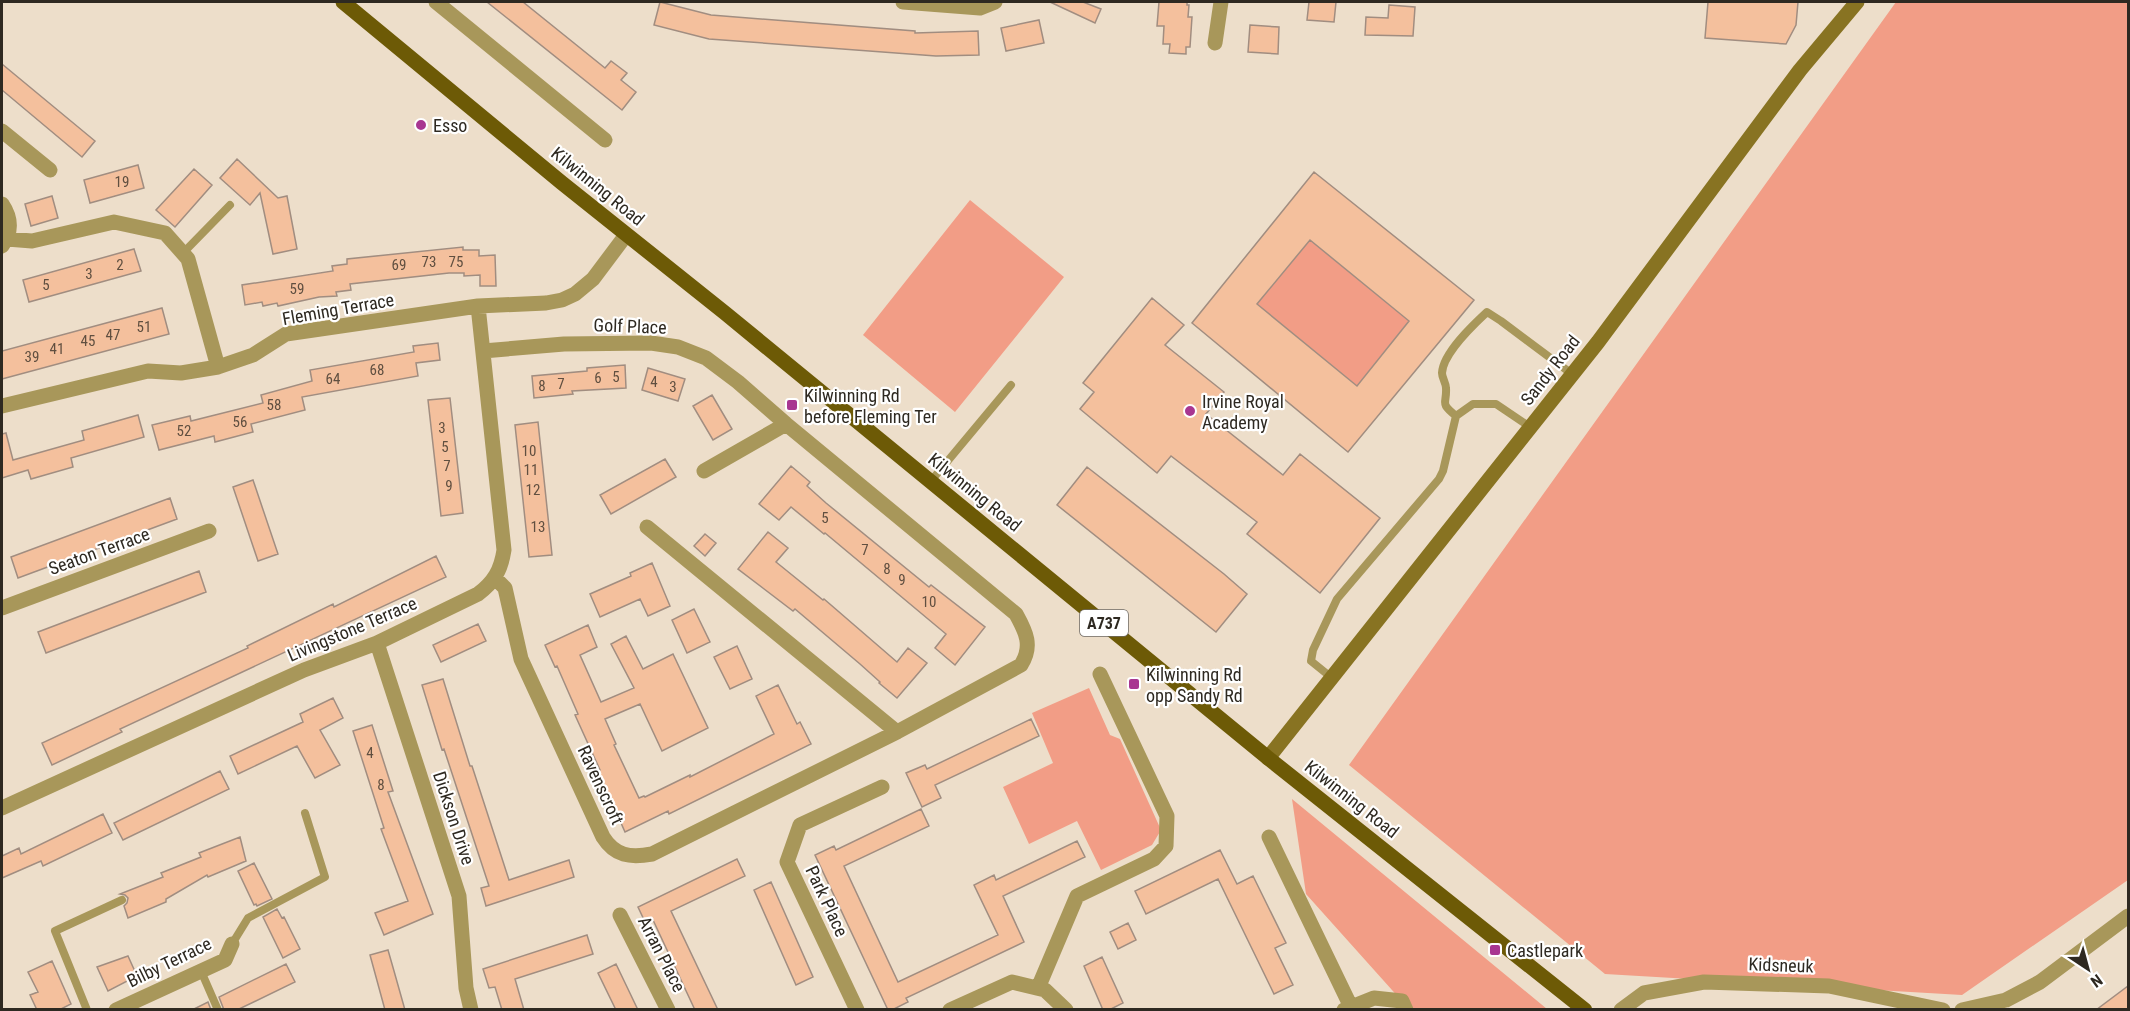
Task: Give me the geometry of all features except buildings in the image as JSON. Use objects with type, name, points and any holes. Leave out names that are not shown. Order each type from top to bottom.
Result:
[{"type":"main road","name":"Kilwinning Road","points":[[344,2],[1268,758],[1585,1010]]},
{"type":"main road","name":"Sandy Road","points":[[1268,758],[1572,374],[1800,70],[1857,2]]},
{"type":"street","points":[[436,2],[605,140]]},
{"type":"street","points":[[903,2],[980,8],[995,2]]},
{"type":"street","points":[[1215,43],[1221,2]]},
{"type":"street","points":[[2,131],[50,170]]},
{"type":"street","points":[[2,204],[10,223],[4,243],[32,241],[114,222],[165,233],[189,259],[218,367]]},
{"type":"street","name":"Fleming Terrace","points":[[2,406],[148,371],[181,374],[218,367],[253,355],[286,334],[478,306],[546,303],[568,297],[593,279],[626,235]]},
{"type":"street","points":[[478,306],[504,550],[495,578]]},
{"type":"street","name":"Golf Place","points":[[483,351],[564,344],[651,343],[678,347],[706,358],[738,382],[786,424]]},
{"type":"street","points":[[704,471],[786,424]]},
{"type":"street","name":"Ravenscroft","points":[[495,578],[505,588],[521,659],[603,837],[618,854],[637,857],[652,854],[897,732],[1021,664],[1027,654],[1028,642],[1016,614],[786,424]]},
{"type":"street","points":[[647,527],[897,732]]},
{"type":"street","name":"Seaton Terrace","points":[[2,608],[209,531]]},
{"type":"street","name":"Livingstone Terrace","points":[[2,808],[304,670],[377,643],[478,594],[495,578]]},
{"type":"street","name":"Dickson Drive","points":[[377,643],[459,896],[466,988],[471,1010]]},
{"type":"street","points":[[1038,988],[1077,896],[1154,859],[1166,846],[1167,816],[1100,674]]},
{"type":"street","name":"Park Place","points":[[857,1010],[787,862],[800,825],[882,787]]},
{"type":"street","points":[[1269,837],[1348,1008],[1374,998],[1402,1001],[1406,1010]]},
{"type":"street","name":"Arran Place","points":[[620,915],[668,1010]]},
{"type":"street","points":[[1962,1010],[2006,1000],[2040,982],[2128,916]]},
{"type":"street","name":"Bilby Terrace","points":[[116,1010],[200,969],[225,960],[232,944]]},
{"type":"street","points":[[950,1010],[1012,982],[1046,990],[1066,1010]]},
{"type":"street","name":"Kidsneuk","points":[[1621,1010],[1644,993],[1704,982],[1829,986],[1943,1010]]},
{"type":"lane","points":[[183,253],[230,205]]},
{"type":"lane","points":[[1456,416],[1446,408],[1444,401],[1446,389],[1442,373],[1450,354],[1474,324],[1487,312],[1572,374]]},
{"type":"lane","points":[[931,481],[1011,385]]},
{"type":"lane","points":[[1332,678],[1311,661],[1318,639],[1337,599],[1439,479],[1456,416],[1473,404],[1496,404],[1530,427]]},
{"type":"lane","points":[[232,944],[248,918],[325,877],[305,813]]},
{"type":"lane","points":[[87,1010],[55,931],[122,900]]},
{"type":"lane","points":[[200,969],[218,1010]]},
{"type":"shaded area","points":[[1896,2],[2128,2],[2128,880],[1962,995],[1605,974],[1349,765]]},
{"type":"shaded area","points":[[970,200],[1064,277],[955,412],[863,335]]},
{"type":"shaded area","points":[[1310,240],[1409,321],[1357,386],[1257,304]]},
{"type":"shaded area","points":[[1089,688],[1110,735],[1120,739],[1161,830],[1152,845],[1101,870],[1077,821],[1029,844],[1003,787],[1053,763],[1032,713]]},
{"type":"shaded area","points":[[1292,799],[1547,1009],[1409,1009],[1306,894]]},
{"type":"place","name":"Esso","points":[[421,125]]},
{"type":"place","name":"Kilwinning Rd before Fleming Ter","points":[[792,405]]},
{"type":"place","name":"Irvine Royal Academy","points":[[1190,411]]},
{"type":"place","name":"Kilwinning Rd opp Sandy Rd","points":[[1134,684]]},
{"type":"place","name":"Castlepark","points":[[1495,950]]}]
